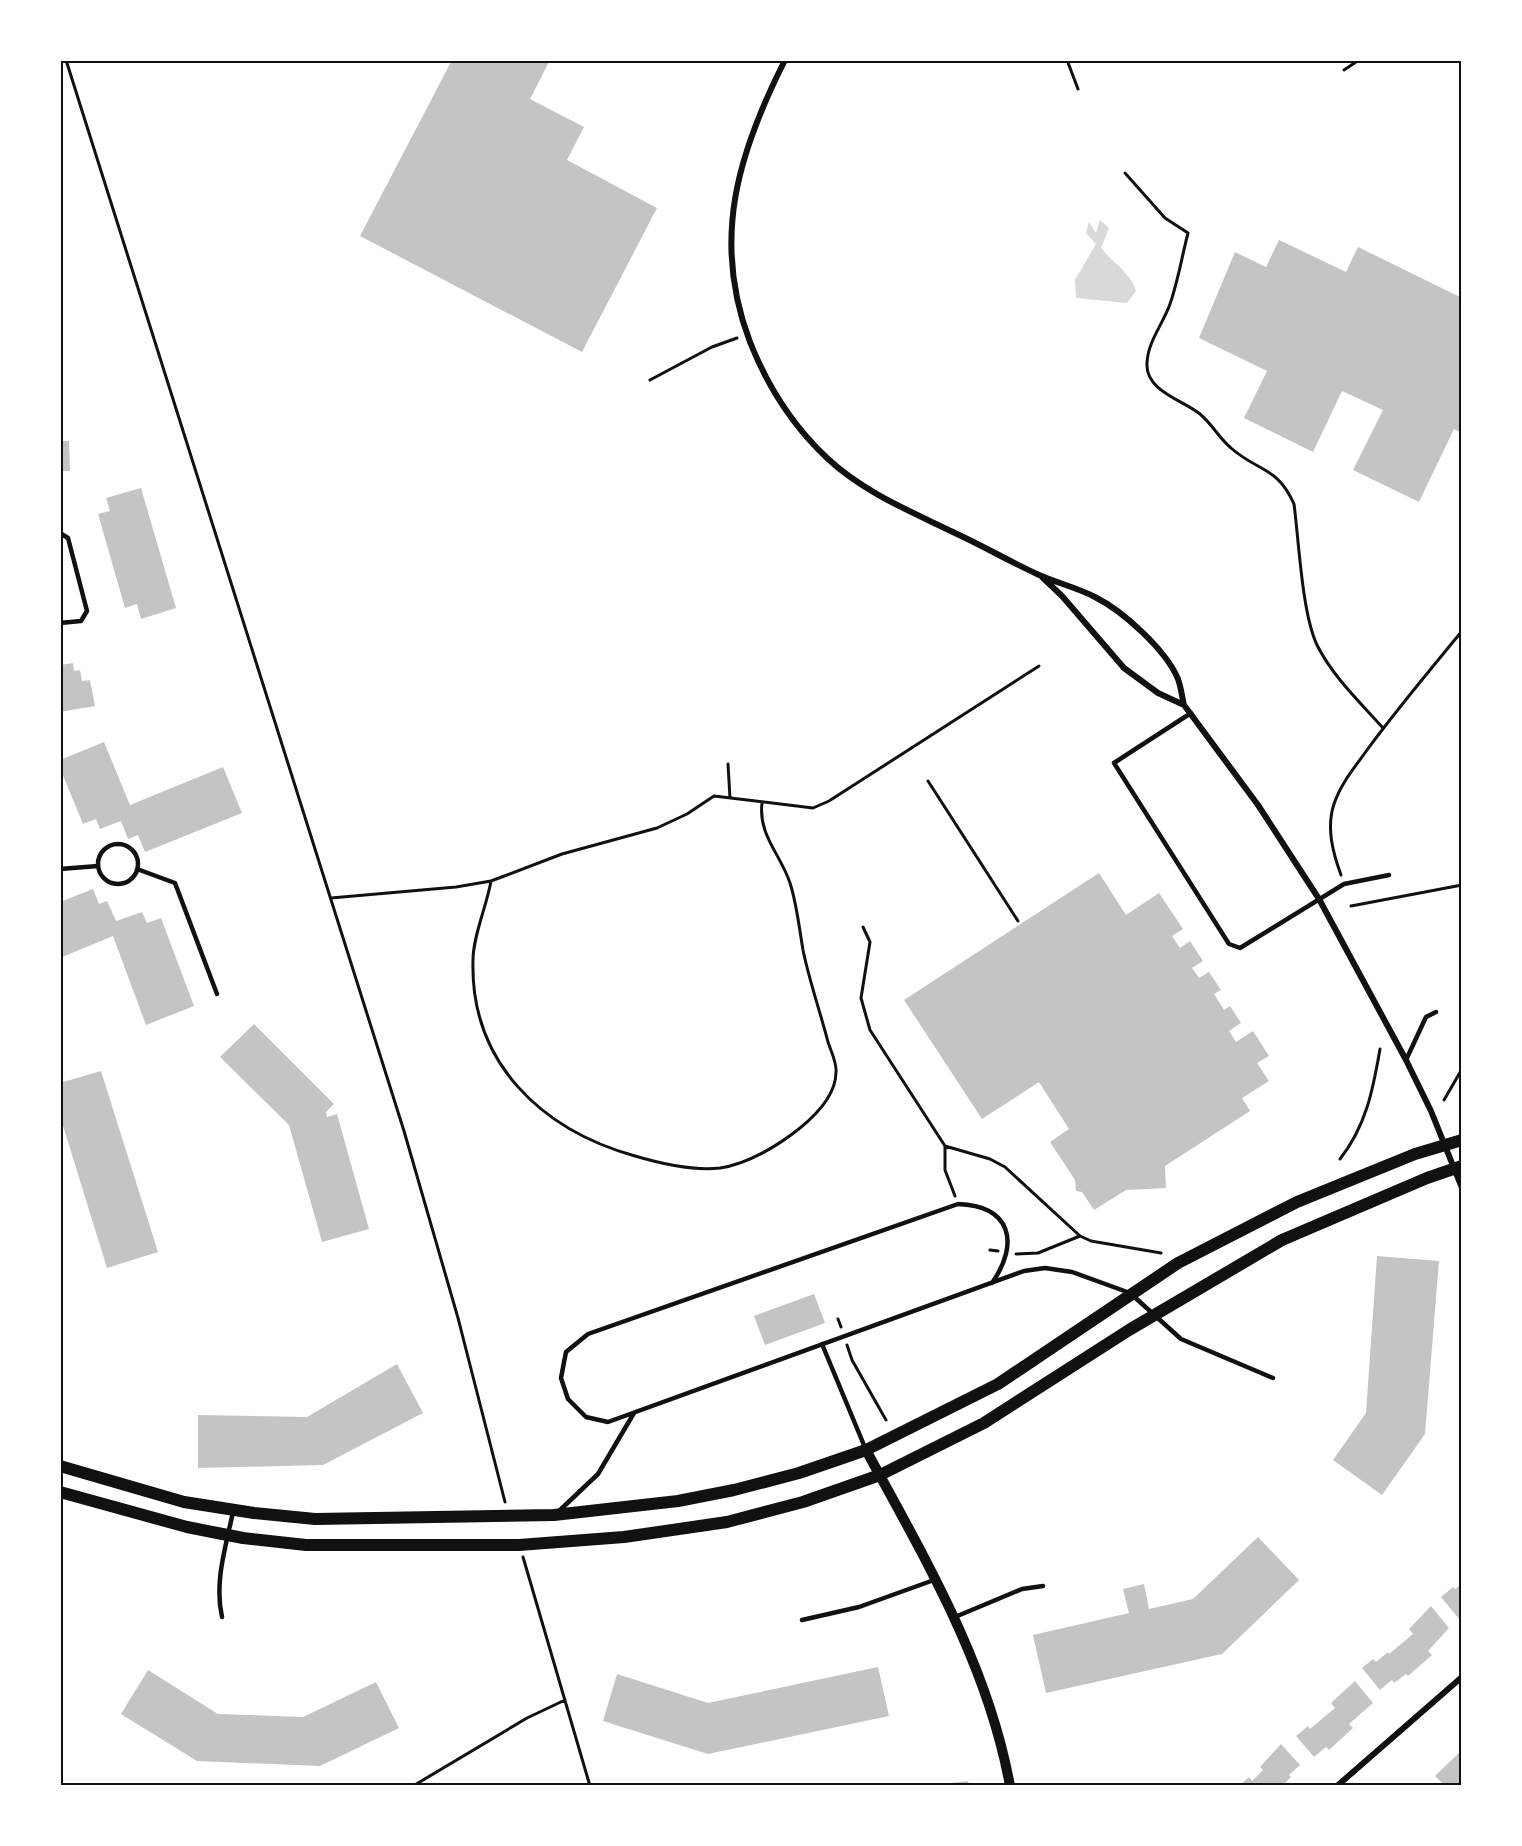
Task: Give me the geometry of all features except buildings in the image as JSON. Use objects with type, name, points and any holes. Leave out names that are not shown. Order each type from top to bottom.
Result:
[{"type":"main road","points":[[60,1466],[184,1502],[234,1510],[315,1518],[554,1515],[678,1501],[734,1490],[799,1473],[866,1450],[998,1383],[1178,1263],[1297,1202],[1415,1154],[1447,1150],[1462,1140]]},
{"type":"main road","points":[[60,1492],[187,1527],[306,1545],[403,1547],[519,1545],[624,1538],[727,1522],[803,1502],[880,1475],[984,1423],[1155,1315],[1282,1240],[1458,1167]]},
{"type":"street","points":[[784,60],[761,107],[737,178],[730,243],[733,281],[747,334],[772,390],[796,425],[828,459],[871,491],[1039,575],[1097,598],[1130,621],[1159,652],[1177,678],[1185,705],[1258,806],[1319,899],[1406,1060],[1447,1150],[1458,1167],[1462,1188]]},
{"type":"street","points":[[1039,575],[1062,596],[1124,668],[1158,693],[1185,705]]},
{"type":"street","points":[[60,1321],[60,1329]]},
{"type":"street","points":[[866,1450],[955,1617],[983,1687],[1010,1786]]},
{"type":"street","points":[[1337,1786],[1461,1680]]},
{"type":"lane","points":[[60,533],[68,538],[87,611],[81,621],[60,623]]},
{"type":"lane","points":[[1191,713],[1114,763],[1229,944],[1240,948],[1344,884],[1389,875]]},
{"type":"lane","points":[[112,844],[126,845],[136,855],[137,869],[129,880],[116,884],[104,878],[98,866],[101,852],[112,844]]},
{"type":"lane","points":[[60,870],[98,866]]},
{"type":"lane","points":[[137,869],[176,883],[217,994]]},
{"type":"lane","points":[[1406,1060],[1426,1017],[1436,1012]]},
{"type":"lane","points":[[992,1283],[1003,1267],[1008,1253],[1008,1234],[999,1217],[980,1205],[958,1204],[588,1334],[566,1352],[561,1378],[568,1399],[586,1417],[608,1422],[634,1413],[822,1344],[992,1283],[1024,1271],[1045,1268],[1072,1272],[1130,1293],[1181,1338],[1273,1378]]},
{"type":"lane","points":[[822,1344],[866,1450]]},
{"type":"lane","points":[[554,1515],[598,1474],[634,1413]]},
{"type":"lane","points":[[222,1617],[218,1601],[234,1510]]},
{"type":"lane","points":[[802,1620],[859,1607],[936,1580]]},
{"type":"lane","points":[[955,1617],[1022,1589],[1043,1586]]},
{"type":"path","points":[[66,60],[404,1131],[458,1318],[507,1507]]},
{"type":"path","points":[[1067,60],[1078,89]]},
{"type":"path","points":[[1344,70],[1359,60]]},
{"type":"path","points":[[1125,173],[1165,218],[1188,232],[1169,306],[1149,348],[1146,366],[1152,381],[1166,394],[1198,413],[1233,450],[1274,474],[1286,486],[1293,504],[1309,623],[1316,644],[1333,672],[1383,728]]},
{"type":"path","points":[[650,380],[712,347],[747,334]]},
{"type":"path","points":[[1344,884],[1333,853],[1330,826],[1333,805],[1344,781],[1383,728],[1462,632]]},
{"type":"path","points":[[330,898],[456,887],[491,881],[562,854],[657,828],[687,814],[714,796],[813,808],[829,801],[1039,666]]},
{"type":"path","points":[[728,764],[730,798]]},
{"type":"path","points":[[928,781],[1018,921]]},
{"type":"path","points":[[491,881],[473,958],[476,996],[485,1037],[500,1064],[534,1105],[560,1125],[606,1146],[666,1165],[721,1168],[776,1148],[810,1120],[828,1098],[837,1072],[803,950],[800,920],[790,881],[766,836],[762,819],[762,803]]},
{"type":"path","points":[[1351,906],[1462,885]]},
{"type":"path","points":[[863,927],[870,942],[861,998],[870,1030],[945,1146],[945,1170],[958,1204]]},
{"type":"path","points":[[1340,1159],[1362,1125],[1370,1101],[1380,1049]]},
{"type":"path","points":[[1444,1100],[1462,1069]]},
{"type":"path","points":[[945,1146],[990,1159],[1005,1167],[1080,1236],[1091,1241],[1161,1253]]},
{"type":"path","points":[[990,1250],[1026,1255],[1038,1253],[1080,1236]]},
{"type":"path","points":[[844,1336],[852,1360],[886,1420]]},
{"type":"path","points":[[521,1552],[590,1786]]},
{"type":"path","points":[[413,1786],[527,1718],[565,1701]]},
{"type":"shaded area","points":[[1100,220],[1109,228],[1101,248],[1126,273],[1136,291],[1127,303],[1076,298],[1075,280],[1096,244],[1086,233],[1089,222],[1096,233]]}]
